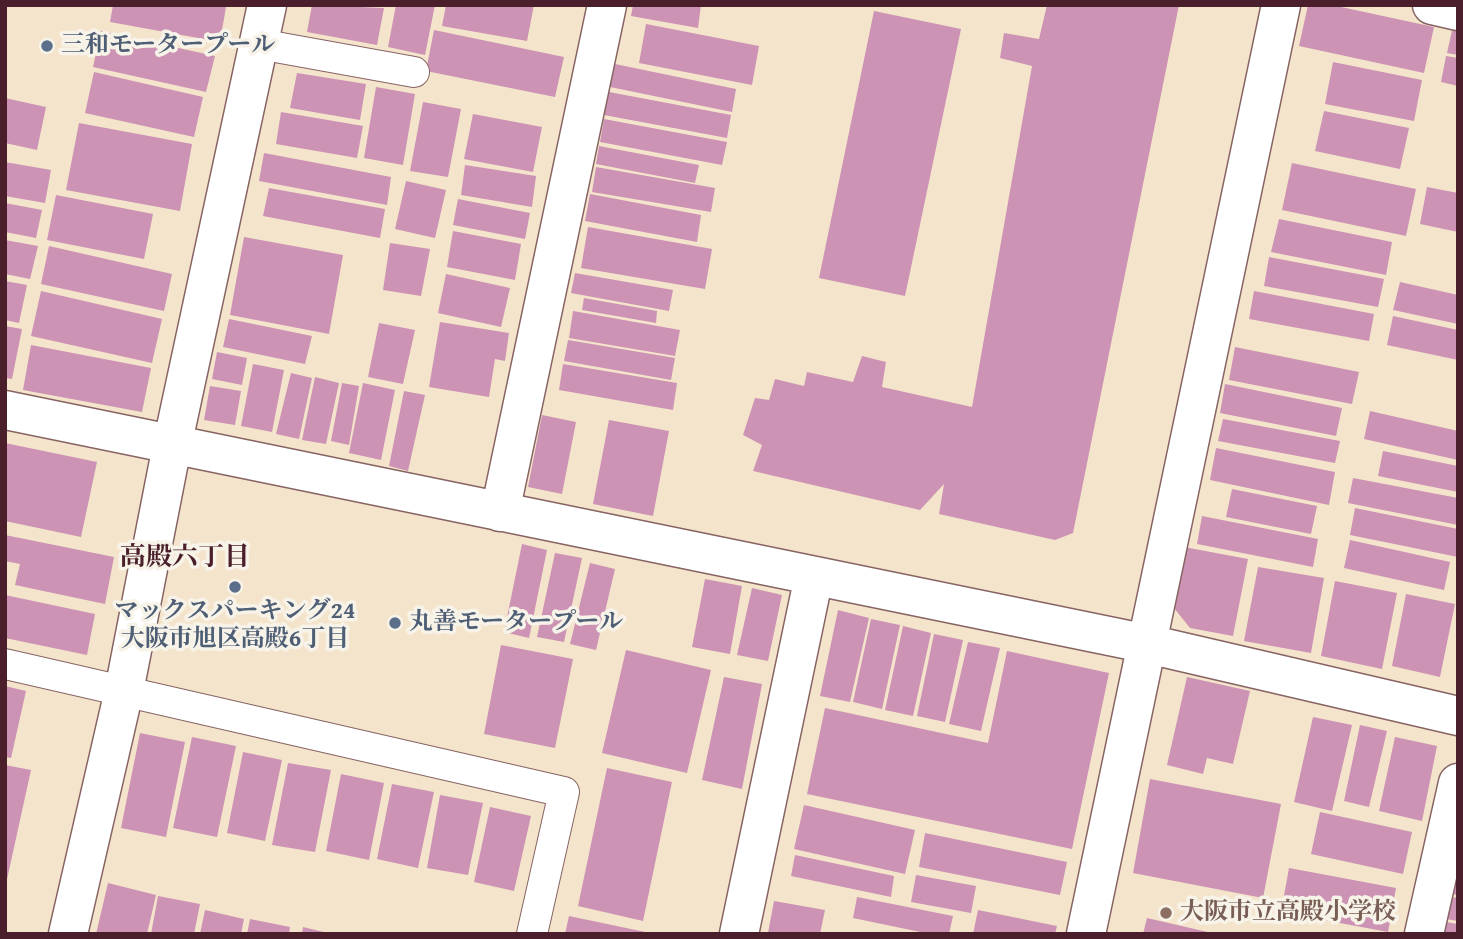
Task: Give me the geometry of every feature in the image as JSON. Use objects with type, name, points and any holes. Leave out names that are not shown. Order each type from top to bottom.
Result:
[{"type":"street","points":[[68,934],[124,691],[172,446],[267,5]]},
{"type":"street","points":[[500,512],[607,5]]},
{"type":"street","points":[[1086,934],[1281,5]]},
{"type":"street","points":[[1432,5],[1458,11]]},
{"type":"street","points":[[5,410],[1148,644],[1458,716]]},
{"type":"street","points":[[739,934],[814,576]]},
{"type":"street","points":[[1424,934],[1458,783]]},
{"type":"lane","points":[[259,44],[414,72]]},
{"type":"lane","points":[[5,664],[564,792],[532,934]]},
{"type":"building","points":[[113,5],[226,7],[220,42],[110,22]]},
{"type":"building","points":[[312,5],[384,8],[377,45],[307,32]]},
{"type":"building","points":[[396,5],[435,5],[425,55],[388,47]]},
{"type":"building","points":[[446,5],[534,5],[527,41],[442,26]]},
{"type":"building","points":[[633,5],[701,5],[698,28],[631,16]]},
{"type":"building","points":[[1047,5],[1179,5],[1073,533],[1055,540],[939,514],[944,484],[920,510],[753,471],[762,445],[743,435],[755,398],[769,400],[775,379],[804,386],[807,372],[853,382],[862,356],[886,362],[882,387],[972,407],[1032,66],[1000,58],[1004,33],[1039,39]]},
{"type":"building","points":[[1308,5],[1332,5],[1434,27],[1424,73],[1299,46]]},
{"type":"building","points":[[874,11],[961,29],[905,296],[819,278]]},
{"type":"building","points":[[646,24],[759,46],[752,85],[639,63]]},
{"type":"building","points":[[1453,26],[1458,27],[1458,55],[1447,53]]},
{"type":"building","points":[[434,30],[564,57],[555,97],[426,71]]},
{"type":"building","points":[[101,31],[215,56],[206,92],[93,67]]},
{"type":"building","points":[[1446,56],[1458,58],[1458,86],[1441,82]]},
{"type":"building","points":[[1333,62],[1422,80],[1414,121],[1325,104]]},
{"type":"building","points":[[615,64],[736,89],[732,112],[610,87]]},
{"type":"building","points":[[94,72],[203,97],[194,137],[85,113]]},
{"type":"building","points":[[297,73],[366,84],[360,120],[290,108]]},
{"type":"building","points":[[376,87],[415,94],[403,165],[364,158]]},
{"type":"building","points":[[609,92],[731,115],[727,138],[604,115]]},
{"type":"building","points":[[5,98],[46,107],[37,150],[5,143]]},
{"type":"building","points":[[423,102],[461,109],[448,177],[410,171]]},
{"type":"building","points":[[1324,111],[1409,128],[1400,169],[1315,151]]},
{"type":"building","points":[[281,112],[363,126],[357,158],[276,144]]},
{"type":"building","points":[[473,114],[542,127],[533,172],[464,159]]},
{"type":"building","points":[[604,119],[727,142],[722,165],[600,142]]},
{"type":"building","points":[[79,123],[192,144],[180,211],[66,190]]},
{"type":"building","points":[[599,146],[699,165],[695,183],[596,164]]},
{"type":"building","points":[[264,153],[391,177],[387,205],[259,181]]},
{"type":"building","points":[[5,162],[51,170],[45,203],[5,196]]},
{"type":"building","points":[[1292,163],[1416,189],[1406,236],[1282,210]]},
{"type":"building","points":[[465,165],[536,176],[532,207],[461,195]]},
{"type":"building","points":[[596,167],[715,188],[711,212],[592,192]]},
{"type":"building","points":[[406,181],[446,190],[435,238],[395,229]]},
{"type":"building","points":[[1427,187],[1458,193],[1458,232],[1420,224]]},
{"type":"building","points":[[269,188],[385,209],[380,238],[263,216]]},
{"type":"building","points":[[590,194],[701,215],[697,242],[585,221]]},
{"type":"building","points":[[56,195],[153,214],[144,259],[47,240]]},
{"type":"building","points":[[458,199],[530,213],[525,239],[453,225]]},
{"type":"building","points":[[5,203],[42,210],[36,238],[5,232]]},
{"type":"building","points":[[1279,219],[1392,242],[1386,275],[1271,252]]},
{"type":"building","points":[[588,227],[712,249],[705,289],[581,268]]},
{"type":"building","points":[[453,231],[521,244],[515,280],[447,267]]},
{"type":"building","points":[[244,237],[343,255],[329,334],[230,315]]},
{"type":"building","points":[[5,240],[38,246],[30,279],[5,274]]},
{"type":"building","points":[[390,243],[430,249],[421,296],[383,290]]},
{"type":"building","points":[[49,246],[172,274],[164,311],[41,284]]},
{"type":"building","points":[[1269,257],[1384,279],[1378,307],[1264,286]]},
{"type":"building","points":[[575,273],[673,290],[669,311],[571,293]]},
{"type":"building","points":[[446,274],[510,288],[501,327],[438,313]]},
{"type":"building","points":[[5,281],[27,285],[19,323],[5,320]]},
{"type":"building","points":[[1400,282],[1458,295],[1458,324],[1393,310]]},
{"type":"building","points":[[41,291],[162,319],[152,363],[31,336]]},
{"type":"building","points":[[1254,291],[1374,314],[1369,341],[1249,319]]},
{"type":"building","points":[[584,298],[657,311],[656,323],[582,310]]},
{"type":"building","points":[[573,311],[680,330],[675,356],[569,338]]},
{"type":"building","points":[[1393,316],[1458,330],[1458,360],[1387,345]]},
{"type":"building","points":[[229,319],[312,336],[305,364],[223,347]]},
{"type":"building","points":[[440,322],[509,333],[505,361],[495,359],[489,397],[429,387]]},
{"type":"building","points":[[379,323],[415,330],[403,384],[368,377]]},
{"type":"building","points":[[5,326],[22,329],[12,379],[5,378]]},
{"type":"building","points":[[568,340],[675,358],[671,380],[564,361]]},
{"type":"building","points":[[31,345],[151,368],[142,412],[23,390]]},
{"type":"building","points":[[1235,347],[1359,372],[1352,404],[1229,380]]},
{"type":"building","points":[[217,352],[247,358],[242,385],[212,379]]},
{"type":"building","points":[[253,364],[284,370],[272,432],[241,426]]},
{"type":"building","points":[[563,364],[677,383],[673,410],[559,390]]},
{"type":"building","points":[[291,373],[312,378],[299,439],[276,434]]},
{"type":"building","points":[[315,377],[339,383],[326,444],[302,440]]},
{"type":"building","points":[[342,383],[359,386],[349,445],[331,441]]},
{"type":"building","points":[[363,383],[395,390],[381,460],[349,453]]},
{"type":"building","points":[[1225,384],[1342,408],[1336,436],[1220,413]]},
{"type":"building","points":[[210,386],[241,391],[235,425],[204,420]]},
{"type":"building","points":[[404,391],[425,395],[408,471],[389,466]]},
{"type":"building","points":[[1370,411],[1458,431],[1458,460],[1364,439]]},
{"type":"building","points":[[542,415],[576,422],[562,494],[528,487]]},
{"type":"building","points":[[1223,419],[1340,441],[1335,463],[1218,441]]},
{"type":"building","points":[[609,420],[669,431],[653,516],[593,504]]},
{"type":"building","points":[[5,443],[97,462],[81,537],[5,521]]},
{"type":"building","points":[[1216,448],[1335,472],[1329,505],[1210,480]]},
{"type":"building","points":[[1383,451],[1458,466],[1458,492],[1378,476]]},
{"type":"building","points":[[1353,478],[1458,498],[1458,525],[1348,503]]},
{"type":"building","points":[[1232,489],[1317,506],[1311,534],[1226,517]]},
{"type":"building","points":[[1355,508],[1458,529],[1458,557],[1350,535]]},
{"type":"building","points":[[1202,516],[1318,539],[1313,567],[1197,544]]},
{"type":"building","points":[[5,535],[114,557],[105,604],[15,585],[20,564],[5,561]]},
{"type":"building","points":[[1350,540],[1450,562],[1444,590],[1344,568]]},
{"type":"building","points":[[522,544],[547,550],[529,638],[504,632]]},
{"type":"building","points":[[1184,547],[1248,559],[1233,636],[1190,628],[1174,608]]},
{"type":"building","points":[[555,553],[582,558],[564,642],[537,637]]},
{"type":"building","points":[[590,563],[615,569],[596,650],[570,644]]},
{"type":"building","points":[[1258,567],[1324,578],[1311,653],[1244,641]]},
{"type":"building","points":[[705,579],[742,586],[730,654],[692,647]]},
{"type":"building","points":[[1335,581],[1397,593],[1382,669],[1321,656]]},
{"type":"building","points":[[752,588],[782,595],[768,661],[737,655]]},
{"type":"building","points":[[1406,594],[1455,604],[1440,677],[1392,666]]},
{"type":"building","points":[[5,595],[95,614],[87,655],[5,638]]},
{"type":"building","points":[[838,610],[869,618],[850,702],[820,696]]},
{"type":"building","points":[[871,619],[900,625],[882,709],[853,702]]},
{"type":"building","points":[[903,626],[931,633],[913,716],[885,710]]},
{"type":"building","points":[[934,634],[963,640],[945,722],[917,716]]},
{"type":"building","points":[[968,642],[1000,648],[981,731],[949,724]]},
{"type":"building","points":[[501,645],[573,659],[555,748],[484,734]]},
{"type":"building","points":[[626,650],[711,670],[687,773],[602,753]]},
{"type":"building","points":[[1007,651],[1109,673],[1072,849],[807,794],[825,708],[988,743]]},
{"type":"building","points":[[724,677],[762,684],[742,789],[702,780]]},
{"type":"building","points":[[1187,677],[1250,691],[1233,764],[1207,758],[1203,774],[1167,765]]},
{"type":"building","points":[[5,686],[26,691],[11,758],[5,757]]},
{"type":"building","points":[[1313,717],[1352,725],[1332,811],[1294,802]]},
{"type":"building","points":[[1360,725],[1387,731],[1369,807],[1344,801]]},
{"type":"building","points":[[140,733],[185,742],[166,837],[121,828]]},
{"type":"building","points":[[192,737],[236,746],[217,837],[173,828]]},
{"type":"building","points":[[1395,737],[1437,746],[1422,821],[1379,811]]},
{"type":"building","points":[[243,752],[282,760],[265,841],[227,833]]},
{"type":"building","points":[[288,763],[331,770],[315,852],[272,845]]},
{"type":"building","points":[[5,765],[31,770],[6,884],[5,884]]},
{"type":"building","points":[[607,768],[672,782],[643,921],[578,906]]},
{"type":"building","points":[[341,774],[384,783],[369,860],[326,851]]},
{"type":"building","points":[[1150,779],[1281,804],[1263,898],[1133,873]]},
{"type":"building","points":[[392,784],[434,792],[418,868],[377,859]]},
{"type":"building","points":[[440,795],[483,803],[468,875],[427,868]]},
{"type":"building","points":[[804,805],[915,830],[905,874],[794,849]]},
{"type":"building","points":[[490,807],[531,816],[514,891],[474,882]]},
{"type":"building","points":[[1320,812],[1412,832],[1403,874],[1311,854]]},
{"type":"building","points":[[925,833],[1067,862],[1060,895],[919,867]]},
{"type":"building","points":[[795,855],[894,876],[891,897],[791,876]]},
{"type":"building","points":[[1289,868],[1396,888],[1388,932],[1281,912]]},
{"type":"building","points":[[1458,872],[1458,895],[1451,894]]},
{"type":"building","points":[[916,875],[976,886],[971,913],[911,902]]},
{"type":"building","points":[[108,883],[156,895],[147,934],[96,934]]},
{"type":"building","points":[[158,896],[200,904],[194,934],[151,934]]},
{"type":"building","points":[[857,897],[953,916],[949,934],[930,934],[853,918]]},
{"type":"building","points":[[1451,897],[1458,898],[1458,921],[1446,919]]},
{"type":"building","points":[[774,901],[825,910],[820,934],[768,933]]},
{"type":"building","points":[[205,910],[244,919],[241,934],[200,934]]},
{"type":"building","points":[[978,910],[1057,926],[1055,934],[973,934]]},
{"type":"building","points":[[569,916],[650,933],[650,934],[565,934]]},
{"type":"building","points":[[1147,918],[1212,933],[1143,934]]},
{"type":"building","points":[[250,919],[290,927],[289,934],[247,934]]},
{"type":"building","points":[[1446,922],[1458,924],[1458,934],[1444,934]]},
{"type":"building","points":[[303,927],[328,933],[328,934],[302,934]]},
{"type":"place","name":"三和モータープール","points":[[47,46]]},
{"type":"place","name":"マックスパーキング24 大阪市旭区高殿6丁目","points":[[235,587]]},
{"type":"place","name":"丸善モータープール","points":[[395,623]]},
{"type":"place","name":"大阪市立高殿小学校","points":[[1166,913]]},
{"type":"district","name":"高殿六丁目","points":[[185,558]]}]
